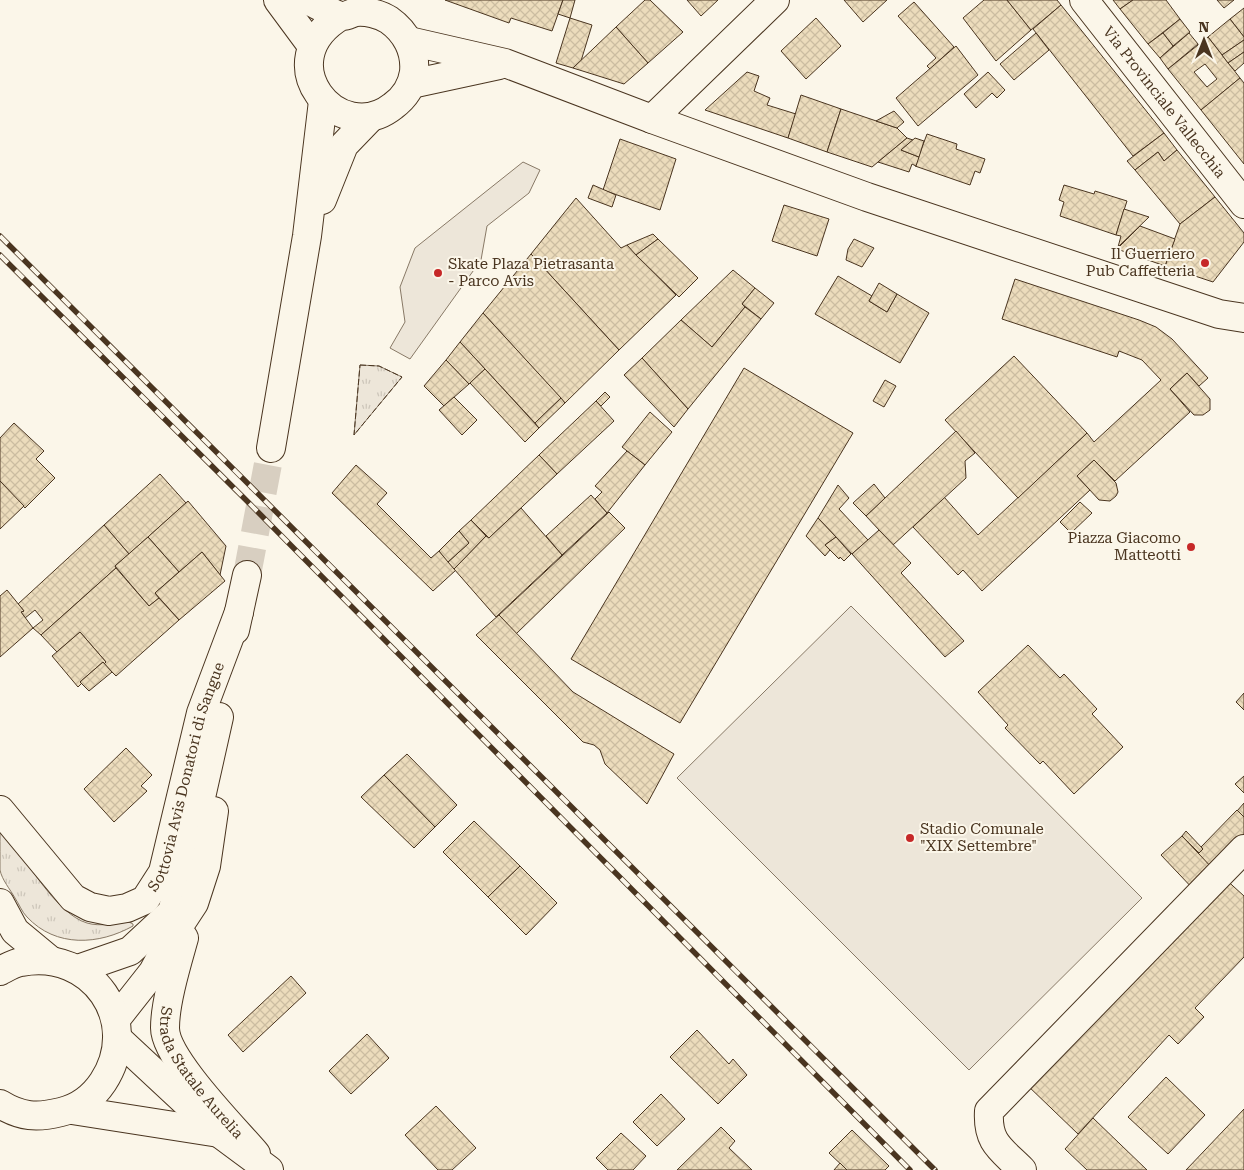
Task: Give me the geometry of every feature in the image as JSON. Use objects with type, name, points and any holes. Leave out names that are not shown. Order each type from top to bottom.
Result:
[{"type":"street","points":[[278,0],[312,46]]},
{"type":"street","points":[[307,0],[341,16]]},
{"type":"street","points":[[652,119],[775,0]]},
{"type":"street","name":"Via Provinciale Vallecchia","points":[[1084,0],[1244,204]]},
{"type":"street","points":[[307,236],[344,145],[371,117],[387,110],[401,100],[411,84],[414,62],[408,41],[399,28],[387,19],[372,13],[356,12],[341,16],[319,34],[312,46],[308,60],[309,75],[314,89],[323,101],[337,111],[354,117],[371,117]]},
{"type":"street","points":[[408,41],[505,63],[867,197],[1231,316],[1244,330]]},
{"type":"street","points":[[411,84],[505,63]]},
{"type":"street","points":[[271,448],[307,236],[323,101]]},
{"type":"street","name":"Sottovia Avis Donatori di Sangue","points":[[78,970],[130,951],[172,912],[216,729],[247,575]]},
{"type":"street","name":"Sottovia Avis Donatori di Sangue","points":[[0,810],[73,898],[90,907],[109,911],[127,908],[145,900],[163,872],[201,713],[239,612]]},
{"type":"street","name":"Sottovia Avis Donatori di Sangue","points":[[117,1029],[194,903],[206,866],[215,805],[216,729]]},
{"type":"street","points":[[1022,1170],[994,1142],[988,1125],[988,1111],[1244,849]]},
{"type":"street","points":[[0,903],[15,931],[50,960],[78,970],[102,990],[117,1029],[112,1068],[96,1093],[72,1110],[43,1117],[5,1110]]},
{"type":"street","name":"Strada Statale Aurelia","points":[[194,903],[175,968],[165,1030],[172,1050],[182,1068],[269,1170]]},
{"type":"street","points":[[0,971],[19,962],[50,960]]},
{"type":"street","name":"Strada Statale Aurelia","points":[[117,1029],[218,1133],[269,1170]]},
{"type":"street","name":"Strada Statale Aurelia","points":[[72,1110],[218,1133]]},
{"type":"green space","name":"Skate Plaza Pietrasanta - Parco Avis","points":[[523,162],[540,170],[529,193],[487,226],[481,260],[410,359],[390,348],[405,322],[400,287],[415,248]]},
{"type":"green space","points":[[360,365],[379,366],[402,377],[354,435]]},
{"type":"green space","name":"Stadio Comunale \"XIX Settembre\"","points":[[851,606],[1142,898],[969,1070],[677,778]]},
{"type":"green space","points":[[3,831],[54,899],[76,918],[92,924],[102,925],[129,922],[133,926],[106,937],[92,940],[64,938],[38,927],[24,913],[1,874],[0,832]]},
{"type":"building","points":[[445,0],[563,0],[552,31],[511,18],[509,23]]},
{"type":"building","points":[[563,0],[575,0],[570,18],[558,14]]},
{"type":"building","points":[[645,0],[650,0],[683,32],[648,63],[616,27]]},
{"type":"building","points":[[687,0],[718,0],[701,16]]},
{"type":"building","points":[[844,0],[887,0],[863,22]]},
{"type":"building","points":[[984,0],[1007,0],[1031,30],[996,61],[963,18]]},
{"type":"building","points":[[1007,0],[1057,0],[1061,5],[1031,30]]},
{"type":"building","points":[[1113,0],[1133,0],[1120,9]]},
{"type":"building","points":[[1133,0],[1166,0],[1180,19],[1148,44],[1120,9]]},
{"type":"building","points":[[1217,0],[1234,0],[1224,8]]},
{"type":"building","points":[[914,2],[954,47],[930,69],[927,66],[936,58],[898,16]]},
{"type":"building","points":[[1061,5],[1164,133],[1133,156],[1033,29]]},
{"type":"building","points":[[1244,8],[1244,37],[1230,19]]},
{"type":"building","points":[[570,18],[592,25],[581,61],[573,68],[556,63]]},
{"type":"building","points":[[816,18],[841,46],[806,79],[781,51]]},
{"type":"building","points":[[1180,19],[1190,32],[1173,46],[1163,33]]},
{"type":"building","points":[[1230,19],[1244,37],[1244,40],[1222,55],[1208,37]]},
{"type":"building","points":[[616,27],[648,63],[624,84],[573,68]]},
{"type":"building","points":[[1036,33],[1049,50],[1014,80],[1000,64]]},
{"type":"building","points":[[1163,33],[1173,46],[1160,58],[1148,44]]},
{"type":"building","points":[[1189,33],[1198,44],[1168,69],[1160,58]]},
{"type":"building","points":[[1208,37],[1240,78],[1201,110],[1168,69]],"holes":[[[1205,64],[1217,79],[1207,87],[1194,72]]]},
{"type":"building","points":[[1244,40],[1244,52],[1228,63],[1222,55]]},
{"type":"building","points":[[956,46],[978,75],[918,126],[896,98]]},
{"type":"building","points":[[1244,52],[1244,63],[1235,71],[1228,63]]},
{"type":"building","points":[[747,72],[759,76],[754,91],[770,98],[767,105],[796,114],[788,138],[705,110]]},
{"type":"building","points":[[988,72],[1005,90],[997,98],[992,93],[976,108],[964,94]]},
{"type":"building","points":[[1240,78],[1244,83],[1244,164],[1201,110]]},
{"type":"building","points":[[801,95],[841,109],[827,152],[788,138]]},
{"type":"building","points":[[841,109],[897,128],[907,138],[872,167],[827,152]]},
{"type":"building","points":[[894,111],[904,122],[897,128],[876,121]]},
{"type":"building","points":[[1164,133],[1177,150],[1164,161],[1158,152],[1135,170],[1127,161]]},
{"type":"building","points":[[927,134],[957,144],[956,149],[985,159],[980,173],[975,171],[970,185],[915,166]]},
{"type":"building","points":[[907,138],[913,140],[901,150],[919,157],[916,166],[912,164],[909,172],[878,162]]},
{"type":"building","points":[[915,138],[924,141],[919,157],[901,150]]},
{"type":"building","points":[[620,139],[676,159],[660,210],[603,190]]},
{"type":"building","points":[[1177,150],[1215,197],[1180,224],[1135,170],[1158,152],[1164,161]]},
{"type":"building","points":[[593,185],[616,195],[612,207],[588,198]]},
{"type":"building","points":[[1064,185],[1094,194],[1095,191],[1127,201],[1116,235],[1060,216],[1064,202],[1059,200]]},
{"type":"building","points":[[1215,197],[1244,233],[1244,242],[1213,282],[1165,266],[1180,224]]},
{"type":"building","points":[[576,198],[621,248],[627,245],[676,295],[619,350],[531,254]]},
{"type":"building","points":[[784,205],[829,219],[817,256],[772,241]]},
{"type":"building","points":[[1124,209],[1149,217],[1118,247],[1121,236],[1116,235]]},
{"type":"building","points":[[1140,226],[1175,239],[1165,266],[1117,249]]},
{"type":"building","points":[[653,234],[658,239],[636,255],[627,245]]},
{"type":"building","points":[[658,239],[698,278],[679,297],[636,255]]},
{"type":"building","points":[[854,239],[874,248],[862,267],[846,260],[848,249]]},
{"type":"building","points":[[531,254],[619,350],[565,403],[483,313]]},
{"type":"building","points":[[733,270],[755,288],[742,304],[745,307],[712,347],[681,320]]},
{"type":"building","points":[[838,276],[872,296],[869,301],[887,312],[897,294],[929,313],[900,363],[815,314]]},
{"type":"building","points":[[1015,279],[1156,327],[1172,339],[1208,378],[1199,386],[1187,373],[1170,389],[1190,412],[1115,481],[1094,460],[1077,476],[1090,490],[982,591],[963,570],[958,575],[913,527],[944,497],[978,535],[1087,433],[1094,442],[1161,380],[1142,360],[1119,351],[1117,357],[1002,319]]},
{"type":"building","points":[[879,283],[897,294],[887,312],[869,301]]},
{"type":"building","points":[[755,288],[774,303],[761,319],[742,304]]},
{"type":"building","points":[[745,307],[761,319],[688,409],[642,358],[681,320],[712,347]]},
{"type":"building","points":[[483,313],[561,398],[535,423],[460,342]]},
{"type":"building","points":[[460,342],[485,369],[469,384],[446,360]]},
{"type":"building","points":[[1014,356],[1087,433],[1018,498],[945,420]]},
{"type":"building","points":[[642,358],[688,409],[674,427],[624,375]]},
{"type":"building","points":[[446,360],[469,384],[444,406],[424,386]]},
{"type":"building","points":[[744,368],[853,433],[680,723],[571,659]]},
{"type":"building","points":[[485,369],[539,428],[525,442],[470,383]]},
{"type":"building","points":[[1187,373],[1210,399],[1210,410],[1203,415],[1194,415],[1170,389]]},
{"type":"building","points":[[885,380],[896,386],[884,407],[873,401]]},
{"type":"building","points":[[605,392],[610,397],[601,406],[596,401]]},
{"type":"building","points":[[454,397],[477,420],[462,435],[439,410]]},
{"type":"building","points":[[561,398],[565,403],[539,428],[535,423]]},
{"type":"building","points":[[596,401],[614,421],[557,474],[539,455]]},
{"type":"building","points":[[650,412],[672,432],[645,465],[622,447]]},
{"type":"building","points":[[14,423],[44,451],[36,459],[55,478],[25,508],[0,481],[0,438]]},
{"type":"building","points":[[956,431],[975,453],[965,461],[966,478],[893,545],[866,516]]},
{"type":"building","points":[[627,451],[645,465],[607,513],[595,499],[602,492],[595,486]]},
{"type":"building","points":[[539,455],[557,474],[489,538],[471,520]]},
{"type":"building","points":[[1094,460],[1116,483],[1118,492],[1110,501],[1099,500],[1077,476]]},
{"type":"building","points":[[356,465],[387,493],[377,504],[431,558],[439,551],[456,570],[433,591],[332,493]]},
{"type":"building","points":[[160,474],[186,503],[129,554],[104,525]]},
{"type":"building","points":[[0,481],[24,506],[0,529]]},
{"type":"building","points":[[874,484],[885,498],[866,516],[853,503]]},
{"type":"building","points":[[838,485],[849,498],[839,509],[868,540],[852,554],[818,518]]},
{"type":"building","points":[[591,495],[607,513],[562,555],[546,536]]},
{"type":"building","points":[[188,501],[226,546],[220,575],[202,552],[179,572],[148,537]]},
{"type":"building","points":[[1080,502],[1092,513],[1071,533],[1060,522]]},
{"type":"building","points":[[521,508],[562,555],[496,617],[454,569],[486,536],[489,538]]},
{"type":"building","points":[[609,512],[625,528],[516,634],[499,615]]},
{"type":"building","points":[[818,518],[836,537],[825,545],[830,550],[825,556],[806,536]]},
{"type":"building","points":[[471,520],[486,536],[454,569],[448,562],[469,543],[459,531]]},
{"type":"building","points":[[104,525],[129,554],[41,635],[33,628],[43,620],[35,610],[25,618],[21,612],[24,611],[18,604]]},
{"type":"building","points":[[879,530],[911,563],[901,573],[964,641],[945,657],[852,554]]},
{"type":"building","points":[[459,531],[469,543],[448,562],[439,551]]},
{"type":"building","points":[[148,537],[179,572],[155,593],[159,598],[149,606],[115,566]]},
{"type":"building","points":[[836,537],[851,554],[844,561],[840,557],[839,559],[825,545]]},
{"type":"building","points":[[202,552],[225,581],[179,620],[155,593]]},
{"type":"building","points":[[116,568],[149,606],[159,598],[179,620],[116,676],[104,664],[106,662],[80,632],[57,652],[41,635]]},
{"type":"building","points":[[7,590],[24,611],[21,612],[33,628],[0,657],[0,596]]},
{"type":"building","points":[[499,615],[573,692],[674,754],[647,804],[605,764],[600,750],[594,745],[583,742],[476,635]]},
{"type":"building","points":[[80,632],[106,662],[104,664],[103,662],[80,682],[82,683],[78,687],[52,656]]},
{"type":"building","points":[[1028,645],[1060,678],[1064,674],[1097,709],[1092,714],[1123,747],[1074,794],[1043,761],[1040,764],[1005,728],[1008,725],[978,692]]},
{"type":"building","points":[[103,662],[112,672],[89,691],[80,682]]},
{"type":"building","points":[[1244,693],[1244,710],[1236,702]]},
{"type":"building","points":[[126,748],[152,775],[141,786],[147,791],[114,822],[84,789]]},
{"type":"building","points":[[407,754],[457,805],[435,827],[384,775]]},
{"type":"building","points":[[384,775],[435,827],[414,848],[361,797]]},
{"type":"building","points":[[1244,776],[1244,793],[1235,784]]},
{"type":"building","points":[[1244,803],[1244,817],[1237,811]]},
{"type":"building","points":[[1237,810],[1244,817],[1244,841],[1215,871],[1198,854],[1203,849],[1201,847]]},
{"type":"building","points":[[474,821],[520,866],[488,897],[443,852]]},
{"type":"building","points":[[1186,831],[1203,849],[1199,853],[1182,836]]},
{"type":"building","points":[[1182,836],[1215,871],[1196,892],[1161,855]]},
{"type":"building","points":[[520,866],[557,903],[526,935],[488,897]]},
{"type":"building","points":[[1222,876],[1244,896],[1244,957],[1195,1008],[1204,1017],[1178,1044],[1169,1035],[1078,1134],[1026,1084]]},
{"type":"building","points":[[291,976],[306,993],[243,1052],[228,1035]]},
{"type":"building","points":[[697,1030],[729,1064],[733,1059],[747,1075],[718,1104],[670,1057]]},
{"type":"building","points":[[367,1034],[389,1058],[351,1094],[329,1071]]},
{"type":"building","points":[[1166,1077],[1205,1115],[1168,1154],[1128,1117]]},
{"type":"building","points":[[661,1094],[685,1119],[657,1146],[633,1122]]},
{"type":"building","points":[[436,1106],[476,1148],[452,1170],[438,1170],[405,1135]]},
{"type":"building","points":[[1244,1109],[1244,1170],[1186,1170]]},
{"type":"building","points":[[1093,1118],[1147,1170],[1087,1170],[1065,1149]]},
{"type":"building","points":[[721,1127],[735,1141],[729,1148],[752,1170],[677,1170]]},
{"type":"building","points":[[852,1130],[889,1166],[885,1170],[847,1170],[829,1153]]},
{"type":"building","points":[[621,1133],[646,1156],[633,1170],[608,1170],[596,1158]]},
{"type":"building","points":[[840,1163],[847,1170],[834,1170]]},
{"type":"tunnel","points":[[247,575],[271,448]]},
{"type":"railway","points":[[0,236],[935,1170]]},
{"type":"railway","points":[[0,255],[248,502],[910,1170]]},
{"type":"fence","points":[[360,365],[379,366],[402,377],[354,435],[360,365]]},
{"type":"place","name":"Il Guerriero Pub Caffetteria","points":[[1205,263]]},
{"type":"place","name":"Skate Plaza Pietrasanta - Parco Avis","points":[[438,273]]},
{"type":"place","name":"Piazza Giacomo Matteotti","points":[[1191,547]]},
{"type":"place","name":"Stadio Comunale \"XIX Settembre\"","points":[[910,838]]}]
